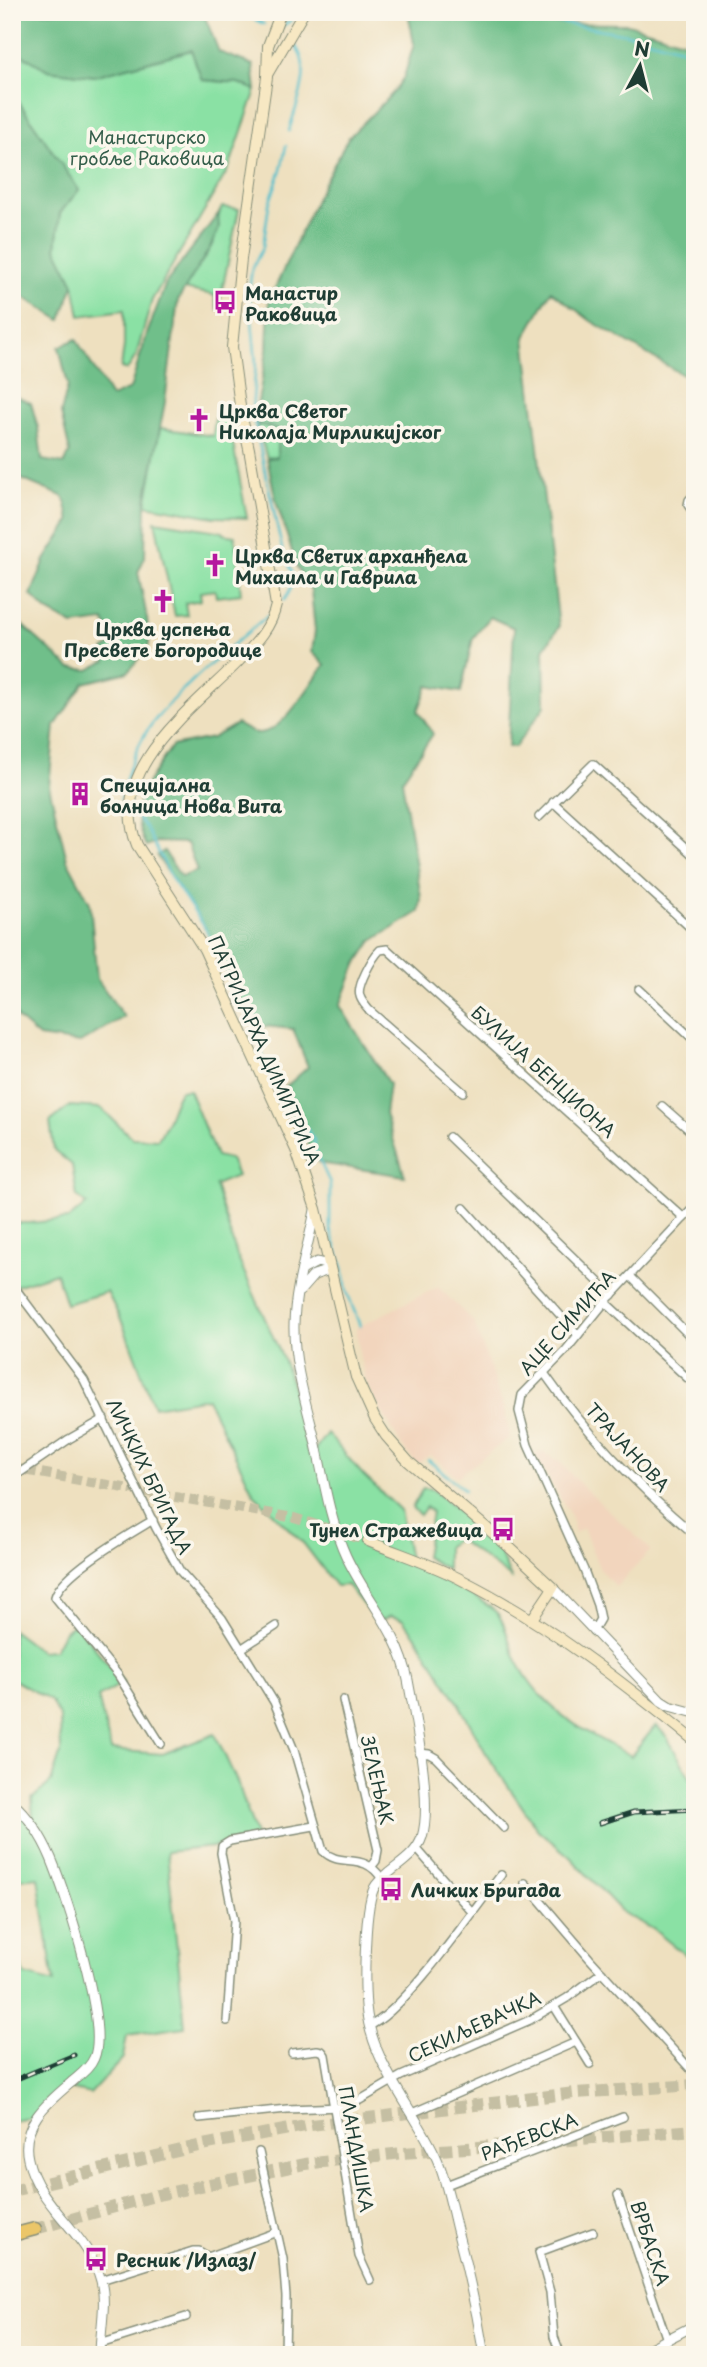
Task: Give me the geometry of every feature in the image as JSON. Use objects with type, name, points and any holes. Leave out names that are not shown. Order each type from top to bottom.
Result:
[{"type":"highway","points":[[12,2235],[35,2229]]},
{"type":"main road","name":"ПАТРИЈАРХА ДИМИТРИЈА","points":[[281,12],[268,46],[267,77],[241,259],[232,347],[241,413],[276,605],[268,628],[254,645],[168,732],[148,756],[136,777],[130,802],[130,820],[137,845],[204,949],[296,1150],[316,1209],[356,1377],[369,1407],[386,1436],[422,1474],[553,1588]]},
{"type":"main road","name":"ПАТРИЈАРХА ДИМИТРИЈА","points":[[267,77],[304,12]]},
{"type":"main road","points":[[368,1541],[447,1573],[531,1619],[581,1651],[695,1741]]},
{"type":"main road","points":[[531,1619],[553,1588]]},
{"type":"street","points":[[695,494],[688,505],[695,515]]},
{"type":"street","points":[[539,817],[593,764],[695,856]]},
{"type":"street","points":[[553,802],[695,932]]},
{"type":"street","name":"БУЛИЈА БЕНЦИОНА","points":[[463,1091],[369,1010],[360,997],[359,987],[374,955],[383,949],[396,957],[684,1218]]},
{"type":"street","points":[[639,989],[695,1041]]},
{"type":"street","points":[[662,1106],[695,1135]]},
{"type":"street","points":[[449,1137],[612,1295]]},
{"type":"street","name":"АЦЕ СИМИЋА","points":[[593,1631],[599,1625],[600,1615],[528,1445],[519,1412],[522,1395],[695,1206]]},
{"type":"street","points":[[464,1208],[578,1335]]},
{"type":"street","points":[[316,1209],[294,1321],[295,1347],[328,1500],[348,1559],[394,1635],[402,1656],[425,1795],[424,1830],[417,1849],[373,1889],[369,1905],[365,1999],[376,2048],[432,2150],[446,2185],[470,2278],[484,2355]]},
{"type":"street","points":[[302,1270],[317,1262],[329,1268]]},
{"type":"street","points":[[298,1296],[310,1278],[329,1268]]},
{"type":"street","points":[[630,1276],[695,1341]]},
{"type":"street","name":"ЛИЧКИХ БРИГАДА","points":[[12,1284],[84,1380],[183,1576],[222,1618],[274,1702],[288,1734],[320,1845],[326,1854],[372,1866]]},
{"type":"street","points":[[605,1302],[695,1385]]},
{"type":"street","name":"ТРАЈАНОВА","points":[[544,1373],[563,1399],[649,1495],[695,1535]]},
{"type":"street","points":[[12,1478],[104,1419]]},
{"type":"street","points":[[153,1520],[68,1576],[55,1597],[118,1675],[161,1744]]},
{"type":"street","name":"ПАТРИЈАРХА ДИМИТРИЈА","points":[[553,1588],[661,1701],[695,1713]]},
{"type":"street","points":[[242,1650],[276,1626]]},
{"type":"street","name":"ЗЕЛЕЊАК","points":[[343,1700],[377,1850],[376,1861],[372,1866]]},
{"type":"street","points":[[419,1753],[436,1758],[503,1828]]},
{"type":"street","points":[[12,1802],[33,1825],[51,1856],[96,2009],[96,2053],[88,2068],[42,2109],[34,2120],[26,2141],[28,2160],[42,2191],[84,2243],[101,2280],[103,2313],[100,2355]]},
{"type":"street","points":[[227,2021],[234,1921],[222,1846],[230,1841],[314,1826]]},
{"type":"street","points":[[417,1849],[472,1912]]},
{"type":"street","points":[[372,1866],[382,1879]]},
{"type":"street","points":[[369,2026],[383,2019],[396,2005],[437,1958],[501,1875]]},
{"type":"street","points":[[525,1883],[695,2074]]},
{"type":"street","name":"СЕКИЉЕВАЧКА","points":[[199,2118],[335,2107],[360,2100],[393,2081],[511,2029],[554,2006],[602,1972]]},
{"type":"street","points":[[554,2006],[590,2064]]},
{"type":"street","points":[[412,2113],[576,2042]]},
{"type":"street","name":"ПЛАНДИШКА","points":[[292,2053],[317,2050],[322,2052],[335,2107],[359,2256],[370,2280]]},
{"type":"street","name":"РАЂЕВСКА","points":[[446,2185],[623,2117]]},
{"type":"street","points":[[259,2152],[283,2259],[286,2297],[285,2355]]},
{"type":"street","name":"ВРБАСКА","points":[[618,2195],[667,2340]]},
{"type":"street","points":[[101,2280],[195,2250],[208,2257],[277,2232]]},
{"type":"street","points":[[561,2355],[554,2337],[550,2292],[538,2252],[593,2232]]},
{"type":"street","points":[[100,2344],[186,2317]]},
{"type":"street","points":[[637,2355],[695,2325]]},
{"type":"shaded area","points":[[438,1287],[474,1322],[505,1411],[510,1437],[457,1477],[431,1455],[417,1464],[402,1446],[368,1387],[356,1328]]},
{"type":"shaded area","points":[[542,1452],[559,1461],[651,1550],[616,1587],[600,1570],[583,1528],[575,1533],[570,1514],[534,1454]]},
{"type":"green space","points":[[12,12],[203,12],[219,52],[253,65],[256,90],[238,83],[202,80],[191,50],[94,76],[48,70],[12,49]]},
{"type":"green space","points":[[408,12],[489,12],[536,23],[628,24],[695,45],[695,382],[591,321],[551,291],[525,337],[559,627],[544,649],[545,706],[515,747],[508,747],[514,628],[490,617],[473,638],[461,692],[428,686],[418,711],[433,734],[402,780],[421,898],[419,912],[372,941],[356,965],[340,1006],[389,1084],[385,1114],[405,1176],[319,1163],[279,1093],[308,1067],[293,1029],[253,1025],[204,926],[157,856],[164,851],[181,877],[197,871],[187,843],[157,842],[146,846],[140,831],[138,805],[148,782],[172,746],[212,738],[237,724],[257,733],[267,731],[286,717],[325,665],[312,652],[315,631],[311,590],[297,567],[276,501],[267,458],[277,457],[277,429],[257,424],[256,413],[267,351],[269,301],[319,193],[348,138],[392,94],[404,77],[414,44]]},
{"type":"green space","name":"Манастирско гробље Раковица","points":[[12,49],[48,70],[94,76],[192,50],[202,80],[238,83],[256,90],[229,168],[152,300],[136,356],[127,370],[121,368],[124,310],[80,316],[74,284],[56,249],[60,213],[78,190],[12,92]]},
{"type":"green space","points":[[12,92],[79,190],[60,213],[56,248],[74,284],[61,320],[12,290]]},
{"type":"green space","points":[[222,207],[239,209],[218,310],[214,295],[184,289],[212,245]]},
{"type":"green space","points":[[218,214],[219,228],[211,246],[178,300],[165,402],[146,501],[145,557],[138,572],[149,645],[128,672],[84,683],[55,726],[49,786],[67,860],[90,903],[97,979],[124,1017],[80,1043],[39,1037],[17,1018],[12,1002],[12,616],[70,668],[89,670],[106,661],[104,650],[116,641],[104,621],[73,625],[47,611],[31,595],[45,560],[70,521],[64,497],[12,475],[12,395],[31,403],[38,428],[42,460],[64,464],[70,452],[61,413],[68,385],[59,347],[76,339],[111,397],[130,389],[166,283]]},
{"type":"green space","points":[[216,410],[227,412],[247,518],[214,517],[146,505],[160,428],[213,436]]},
{"type":"green space","points":[[257,424],[277,429],[277,457],[267,458]]},
{"type":"green space","points":[[155,521],[235,536],[241,594],[216,597],[215,590],[200,592],[201,600],[185,603],[187,615],[175,616]]},
{"type":"green space","points":[[189,1090],[216,1156],[230,1159],[237,1176],[215,1185],[237,1256],[283,1359],[299,1404],[310,1456],[327,1433],[363,1475],[400,1510],[410,1565],[465,1592],[496,1612],[517,1661],[539,1694],[552,1707],[581,1728],[631,1756],[656,1725],[667,1737],[695,1786],[695,1963],[653,1929],[623,1913],[569,1856],[538,1830],[487,1755],[459,1704],[403,1620],[391,1616],[377,1622],[347,1585],[336,1586],[304,1544],[254,1494],[207,1398],[154,1407],[122,1322],[107,1292],[66,1304],[56,1273],[15,1286],[22,1296],[12,1300],[12,1223],[68,1219],[87,1204],[77,1197],[72,1165],[54,1150],[50,1122],[70,1106],[101,1108],[132,1138],[158,1139],[180,1091]]},
{"type":"green space","points":[[423,1488],[432,1489],[494,1540],[511,1578],[458,1539],[447,1546],[447,1569],[425,1557],[432,1512],[426,1507],[420,1515],[412,1508]]},
{"type":"green space","points":[[75,1623],[123,1683],[98,1697],[111,1750],[162,1754],[215,1734],[239,1786],[256,1836],[222,1846],[167,1852],[185,2027],[127,2035],[123,2058],[90,2094],[65,2088],[37,2117],[12,2121],[12,1920],[19,1960],[25,1975],[54,1983],[38,1877],[12,1880],[12,1802],[33,1824],[32,1799],[51,1782],[61,1751],[60,1718],[51,1701],[12,1679],[12,1630],[40,1651],[54,1650],[63,1633]]},
{"type":"waterway","points":[[239,12],[264,24]]},
{"type":"waterway","points":[[497,12],[633,35],[695,52]]},
{"type":"waterway","points":[[279,28],[292,20]]},
{"type":"waterway","points":[[289,131],[300,96],[303,73],[302,62],[291,40]]},
{"type":"waterway","points":[[284,600],[293,582],[293,576],[283,553],[252,411],[256,363],[249,290],[252,269],[263,247],[269,204],[286,146]]},
{"type":"waterway","points":[[120,800],[136,752],[151,725],[191,682],[267,616]]},
{"type":"waterway","points":[[134,814],[146,828],[172,879],[204,926],[231,980]]},
{"type":"waterway","points":[[255,1016],[262,1034],[261,1051],[273,1079],[314,1140],[316,1153],[330,1183],[330,1229],[343,1268],[347,1292],[360,1326]]},
{"type":"waterway","points":[[428,1460],[465,1490]]},
{"type":"tunnel","points":[[12,1468],[294,1518],[368,1541]]},
{"type":"tunnel","points":[[12,2191],[202,2145],[311,2125],[574,2093],[695,2085]]},
{"type":"tunnel","points":[[35,2229],[158,2195],[305,2164],[403,2153],[695,2130]]},
{"type":"railway","points":[[600,1823],[634,1812],[695,1809]]},
{"type":"railway","points":[[12,2081],[74,2055]]},
{"type":"place","name":"Манастир Раковица","points":[[225,302]]},
{"type":"place","name":"Црква Светог Николаја Мирликијског","points":[[199,420]]},
{"type":"place","name":"Црква Светих арханђела Михаила и Гаврила","points":[[215,565]]},
{"type":"place","name":"Црква успења Пресвете Богородице","points":[[163,601]]},
{"type":"place","name":"Специјална болница Нова Вита","points":[[80,794]]},
{"type":"place","name":"Тунел Стражевица","points":[[503,1529]]},
{"type":"place","name":"Личких Бригада","points":[[391,1889]]},
{"type":"place","name":"Ресник /Излаз/","points":[[96,2259]]}]
